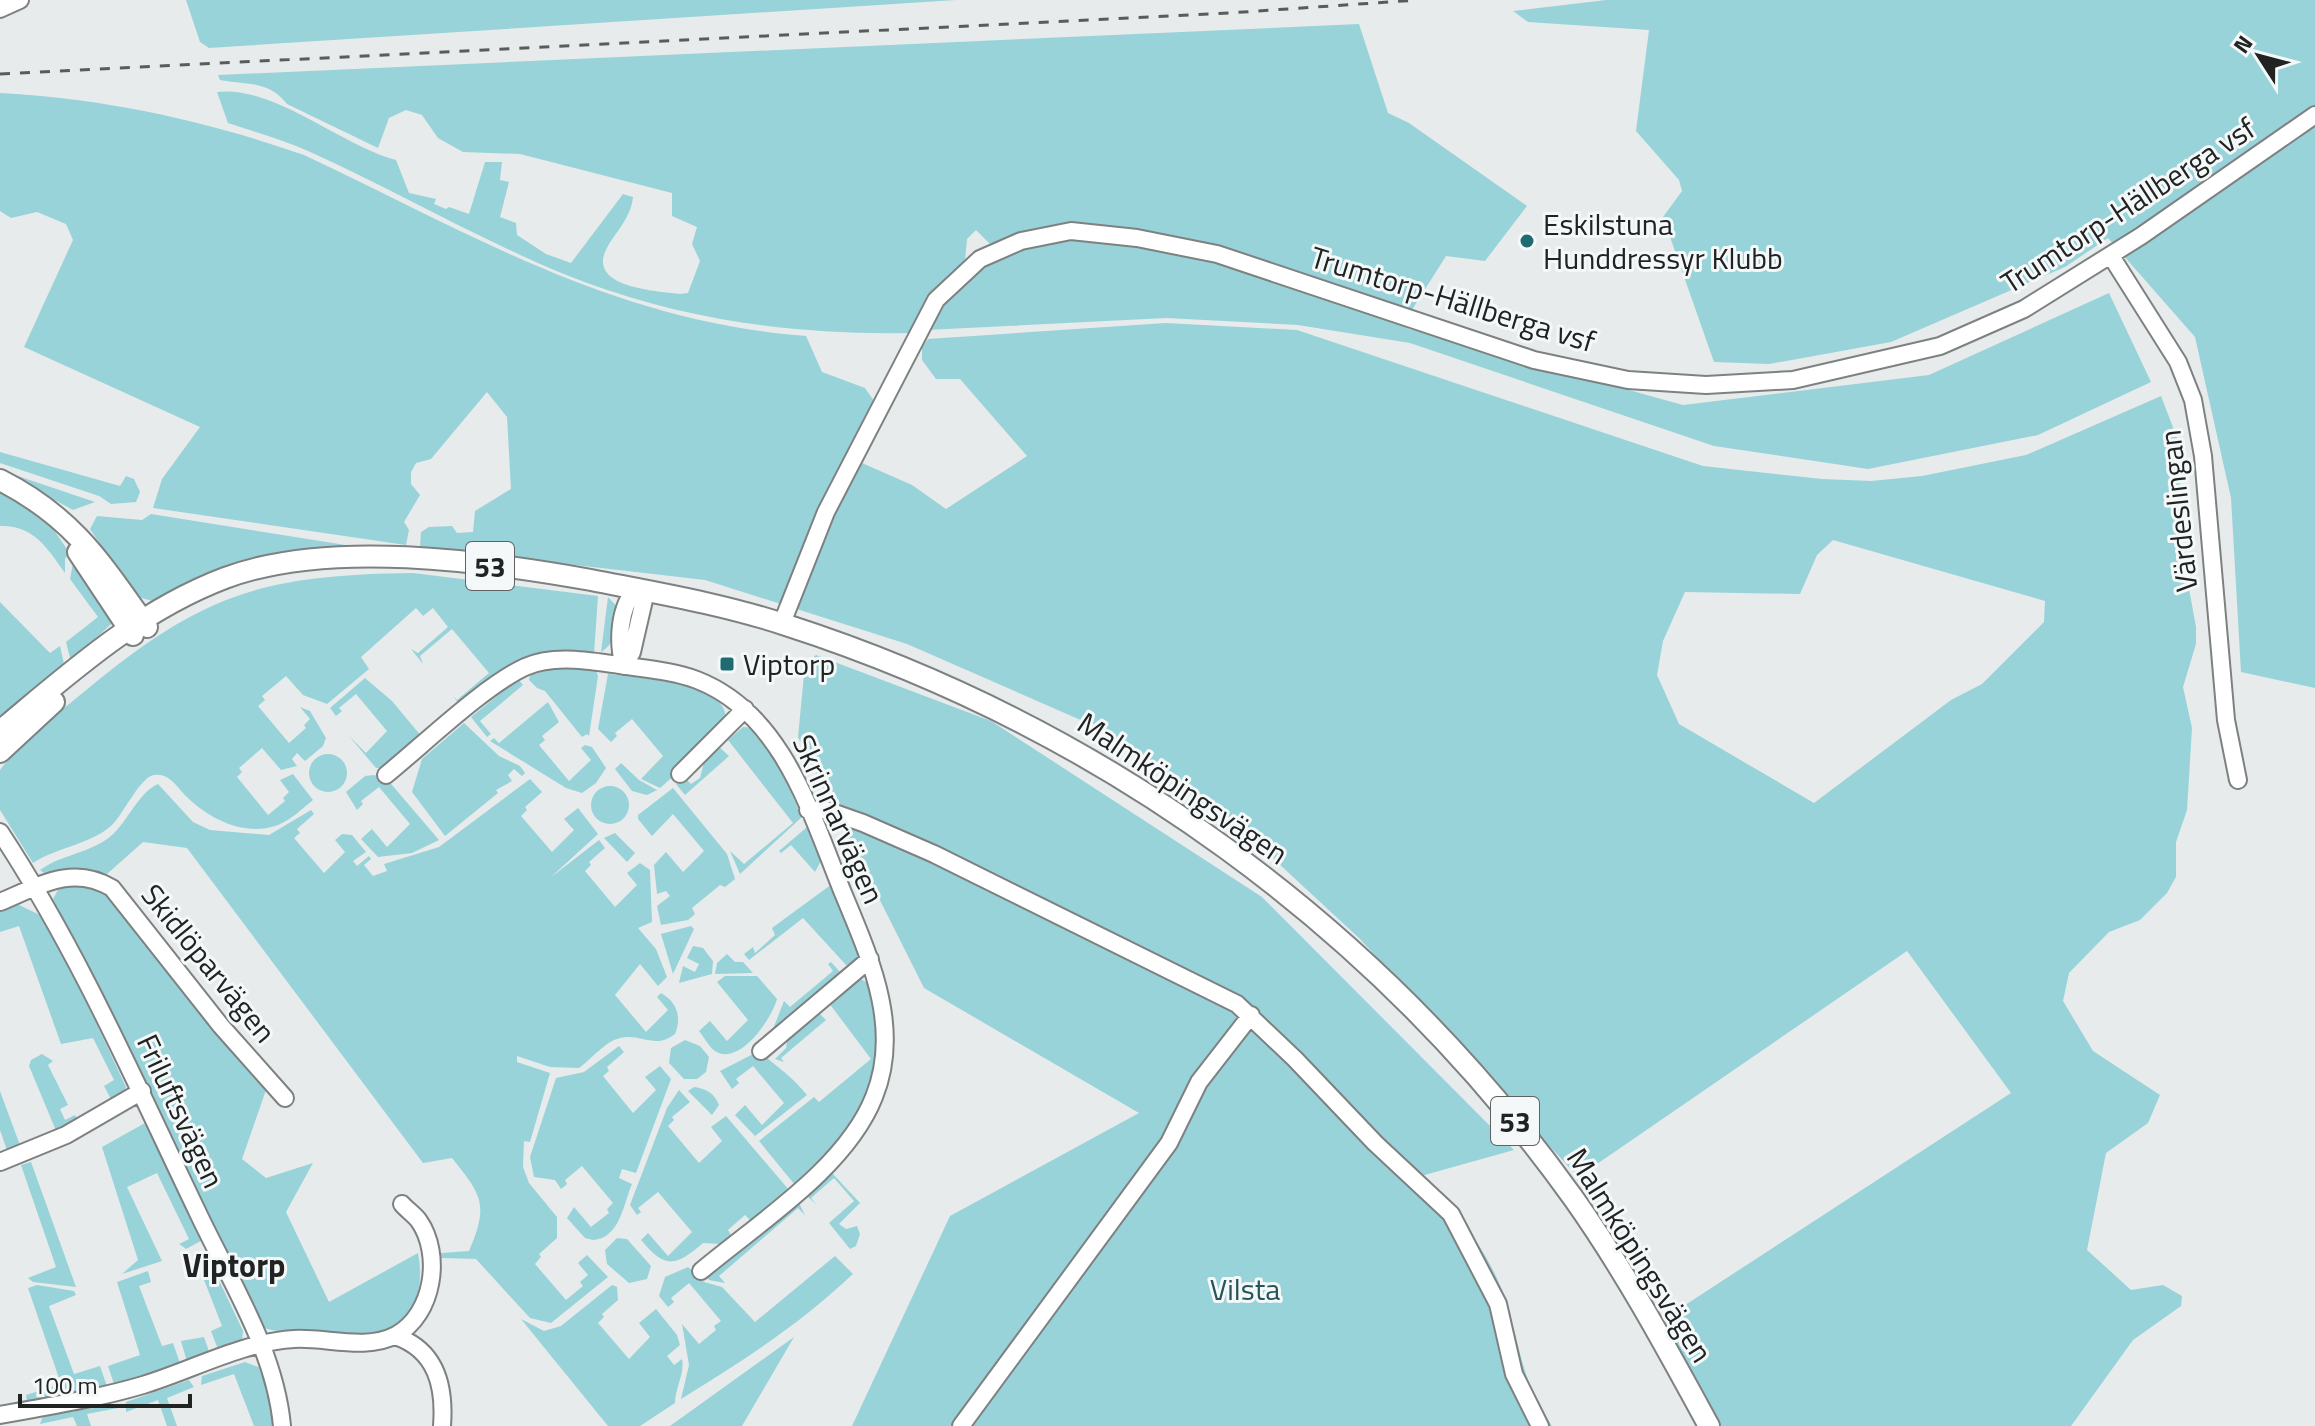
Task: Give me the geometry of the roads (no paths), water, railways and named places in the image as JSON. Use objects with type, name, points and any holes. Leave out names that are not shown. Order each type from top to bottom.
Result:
[{"type":"main road","points":[[0,480],[51,509],[67,526],[77,551],[137,627]]},
{"type":"main road","name":"Malmköpingsvägen","points":[[137,627],[230,576],[278,562],[342,559],[447,561],[636,589],[704,602],[782,623],[916,672],[1054,738],[1176,812],[1338,936],[1448,1044],[1535,1146],[1612,1256],[1709,1426]]},
{"type":"main road","points":[[0,731],[137,627]]},
{"type":"main road","points":[[0,752],[137,627]]},
{"type":"street","points":[[0,9],[20,0]]},
{"type":"street","name":"Trumtorp-Hällberga vsf","points":[[782,623],[826,512],[936,300],[980,259],[1041,235],[1071,231],[1093,233],[1217,254],[1534,360],[1664,385],[1793,380],[1940,346],[2024,309],[2111,256],[2315,115]]},
{"type":"street","name":"Värdeslingan","points":[[2111,256],[2178,362],[2193,400],[2203,456],[2226,720],[2238,780]]},
{"type":"street","points":[[624,666],[632,652],[644,600],[636,589]]},
{"type":"street","name":"Skrinnarvägen","points":[[386,775],[527,666],[579,659],[697,680],[745,709],[776,743],[808,810],[870,959],[880,992],[885,1046],[882,1072],[867,1114],[831,1161],[701,1271]]},
{"type":"street","points":[[680,774],[745,709]]},
{"type":"street","points":[[808,810],[826,810],[934,854],[1085,931],[1218,992],[1251,1015],[1375,1143],[1451,1214],[1498,1304],[1514,1374],[1540,1426]]},
{"type":"street","name":"Friluftsvägen","points":[[0,832],[35,887],[142,1091],[262,1344],[278,1391],[282,1426]]},
{"type":"street","name":"Skidlöparvägen","points":[[0,902],[73,875],[99,880],[112,888],[221,1026],[285,1098]]},
{"type":"street","points":[[761,1051],[870,959]]},
{"type":"street","points":[[961,1426],[1169,1143],[1199,1082],[1251,1015]]},
{"type":"street","points":[[0,1162],[66,1135],[142,1091]]},
{"type":"street","points":[[395,1336],[419,1312],[431,1280],[430,1247],[419,1220],[402,1204]]},
{"type":"street","points":[[0,1415],[114,1393],[262,1344],[295,1339],[352,1342],[395,1336],[417,1348],[436,1370],[444,1402],[442,1426]]},
{"type":"railway","points":[[0,74],[1229,13],[1418,0]]},
{"type":"place","name":"Eskilstuna Hunddressyr Klubb","points":[[1527,241]]},
{"type":"place","name":"Viptorp","points":[[727,664]]},
{"type":"district","name":"Viptorp","points":[[234,1265]]},
{"type":"park label","name":"Vilsta","points":[[1245,1289]]}]
